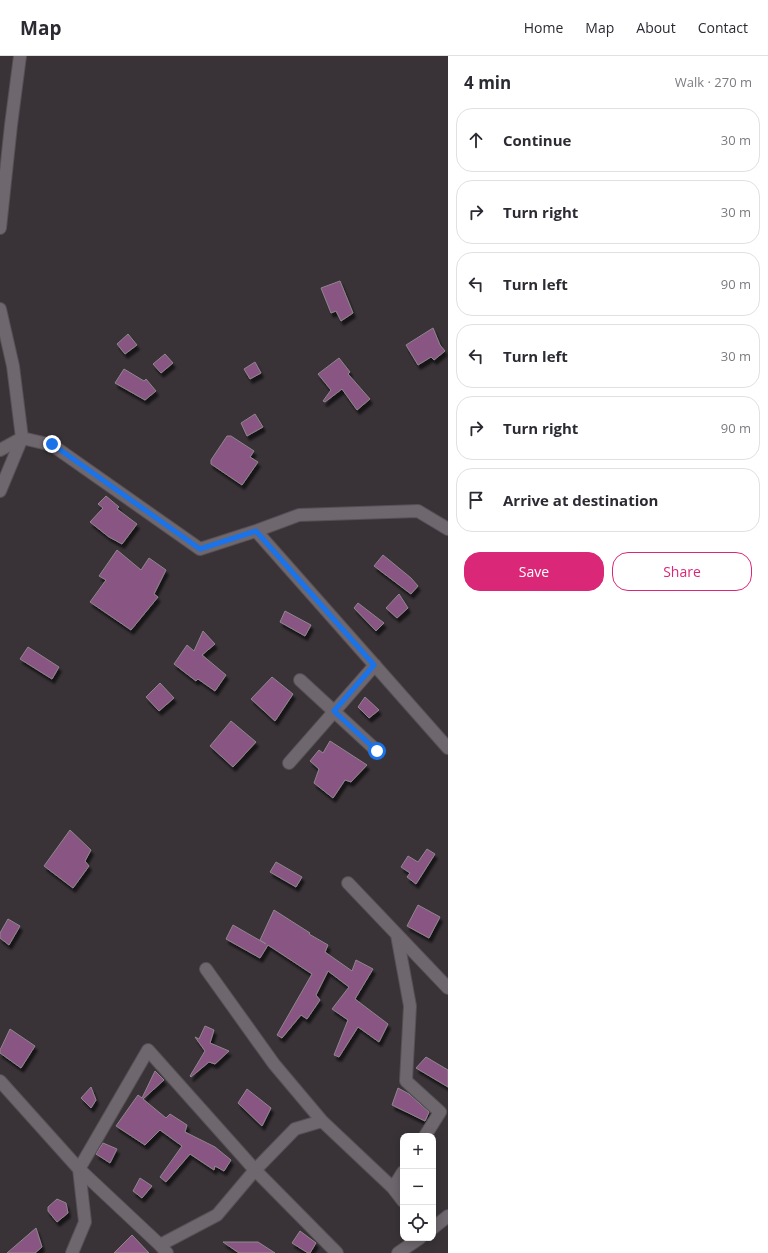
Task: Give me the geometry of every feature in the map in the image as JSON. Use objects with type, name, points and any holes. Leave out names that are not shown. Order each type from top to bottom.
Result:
[{"type":"street","points":[[0,228],[20,56]]},
{"type":"street","points":[[0,309],[13,366],[22,438],[0,490]]},
{"type":"street","points":[[0,450],[22,438],[52,444],[200,549],[256,531],[299,514],[418,511],[448,529]]},
{"type":"street","points":[[256,531],[448,748]]},
{"type":"street","points":[[289,763],[374,665]]},
{"type":"street","points":[[300,680],[377,751]]},
{"type":"street","points":[[348,883],[448,988]]},
{"type":"street","points":[[397,935],[410,1006],[406,1081],[440,1112],[427,1133]]},
{"type":"street","points":[[206,969],[274,1064],[322,1121],[400,1196]]},
{"type":"street","points":[[72,1253],[85,1222],[79,1169],[148,1050],[255,1170],[337,1253]]},
{"type":"street","points":[[0,1081],[79,1169],[164,1249],[217,1215],[255,1170],[295,1129],[322,1121]]},
{"type":"street","points":[[393,1188],[400,1177]]},
{"type":"street","points":[[436,1226],[448,1216]]},
{"type":"street","points":[[398,1253],[416,1241]]},
{"type":"building","points":[[340,281],[353,313],[341,321],[336,311],[331,313],[321,288]]},
{"type":"building","points":[[433,328],[440,345],[445,351],[434,360],[431,357],[418,365],[406,345]]},
{"type":"building","points":[[128,334],[137,345],[125,354],[117,344]]},
{"type":"building","points":[[165,354],[173,363],[161,373],[153,364]]},
{"type":"building","points":[[339,358],[350,372],[348,374],[370,399],[357,410],[342,389],[325,402],[323,401],[331,390],[318,374]]},
{"type":"building","points":[[255,362],[261,373],[250,379],[244,369]]},
{"type":"building","points":[[124,369],[144,381],[146,379],[156,391],[145,400],[115,383]]},
{"type":"building","points":[[255,414],[263,427],[247,436],[241,423]]},
{"type":"building","points":[[227,436],[231,436],[254,451],[250,457],[258,462],[242,485],[211,464],[211,460]]},
{"type":"building","points":[[106,496],[119,507],[117,509],[137,524],[122,544],[109,537],[90,522],[103,508],[98,504]]},
{"type":"building","points":[[117,550],[141,570],[149,558],[166,570],[154,594],[158,597],[131,630],[90,602],[106,580],[99,576]]},
{"type":"building","points":[[383,555],[411,578],[418,586],[411,594],[374,566]]},
{"type":"building","points":[[399,594],[408,608],[397,618],[386,608]]},
{"type":"building","points":[[358,603],[384,623],[376,631],[354,608]]},
{"type":"building","points":[[285,611],[311,625],[305,636],[280,622]]},
{"type":"building","points":[[203,631],[215,644],[202,655],[226,675],[215,691],[198,679],[196,681],[174,664],[187,645],[194,651]]},
{"type":"building","points":[[28,647],[59,667],[52,679],[20,659]]},
{"type":"building","points":[[272,677],[293,694],[275,721],[251,699]]},
{"type":"building","points":[[160,683],[174,698],[159,711],[146,697]]},
{"type":"building","points":[[365,697],[379,710],[369,718],[358,707]]},
{"type":"building","points":[[231,721],[256,742],[233,767],[210,746]]},
{"type":"building","points":[[330,741],[367,765],[351,782],[345,780],[333,798],[314,783],[319,769],[310,761],[319,750],[323,753]]},
{"type":"building","points":[[70,830],[91,850],[85,861],[89,866],[73,888],[44,866]]},
{"type":"building","points":[[427,849],[435,854],[416,884],[407,877],[410,873],[401,867],[408,856],[418,862]]},
{"type":"building","points":[[276,862],[302,877],[296,887],[270,872]]},
{"type":"building","points":[[418,905],[440,917],[429,938],[407,926]]},
{"type":"building","points":[[274,910],[328,945],[325,952],[352,971],[356,960],[373,969],[355,999],[388,1024],[379,1042],[358,1027],[339,1057],[334,1055],[348,1020],[332,1009],[349,987],[328,971],[316,995],[320,1000],[307,1019],[301,1015],[282,1038],[277,1035],[312,974],[268,945],[260,958],[226,939],[233,925],[266,944],[260,940]]},
{"type":"building","points":[[8,919],[20,926],[9,945],[0,938],[0,933]]},
{"type":"building","points":[[205,1026],[214,1030],[210,1043],[229,1051],[215,1064],[209,1062],[191,1077],[190,1076],[205,1051],[195,1037],[199,1039]]},
{"type":"building","points":[[10,1029],[35,1046],[21,1068],[0,1053]]},
{"type":"building","points":[[426,1057],[448,1070],[448,1087],[416,1068]]},
{"type":"building","points":[[155,1071],[164,1080],[143,1099],[166,1118],[170,1114],[187,1125],[185,1132],[215,1147],[231,1160],[224,1171],[215,1166],[214,1170],[190,1154],[166,1182],[160,1177],[182,1146],[160,1130],[145,1145],[116,1126],[138,1095],[142,1098]]},
{"type":"building","points":[[91,1087],[96,1100],[91,1108],[81,1098]]},
{"type":"building","points":[[398,1088],[409,1094],[429,1112],[425,1121],[392,1105]]},
{"type":"building","points":[[247,1089],[271,1108],[262,1126],[238,1103]]},
{"type":"building","points":[[103,1143],[117,1149],[110,1163],[96,1154]]},
{"type":"building","points":[[140,1178],[152,1186],[142,1198],[133,1191]]},
{"type":"building","points":[[57,1199],[66,1203],[68,1213],[57,1222],[48,1211],[48,1207]]},
{"type":"building","points":[[36,1228],[42,1247],[35,1253],[7,1253]]},
{"type":"building","points":[[300,1231],[316,1243],[310,1253],[292,1243]]},
{"type":"building","points":[[132,1235],[149,1253],[114,1253]]},
{"type":"building","points":[[223,1242],[258,1242],[275,1253],[239,1253]]},
{"type":"route","points":[[52,444],[200,549],[256,531],[374,665],[334,711],[377,751]]}]
